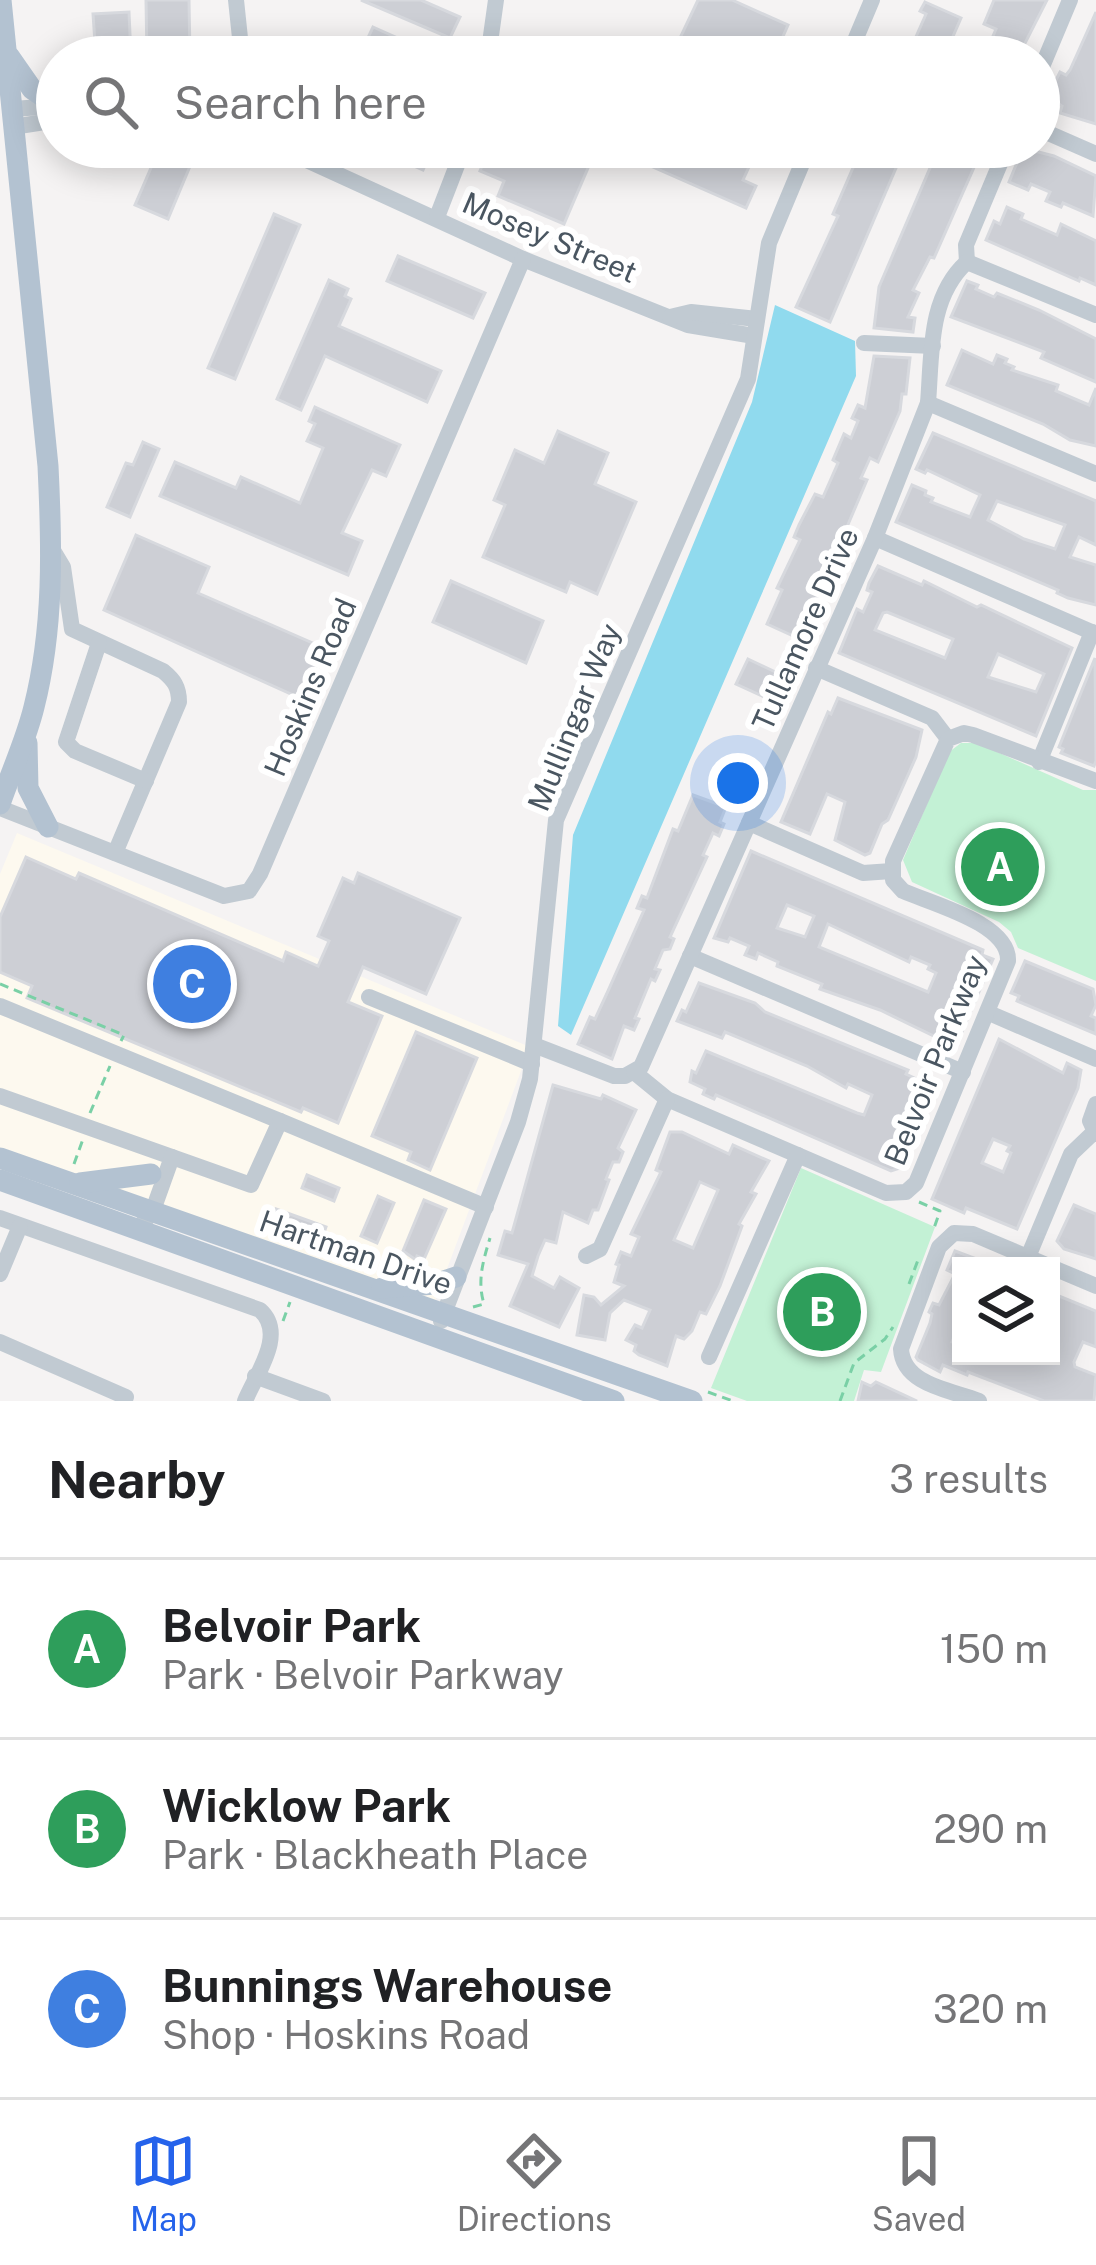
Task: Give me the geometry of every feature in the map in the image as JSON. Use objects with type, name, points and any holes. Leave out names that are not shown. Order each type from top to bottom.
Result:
[{"type":"main road","points":[[0,806],[43,668],[51,547],[48,466],[1,0]]},
{"type":"main road","points":[[6,50],[36,92]]},
{"type":"main road","points":[[26,730],[28,788],[48,827]]},
{"type":"main road","name":"Hartman Drive","points":[[0,1158],[73,1174],[142,1217],[439,1341],[614,1401]]},
{"type":"main road","points":[[73,1174],[160,1161]]},
{"type":"main road","name":"Hartman Drive","points":[[0,1180],[142,1217],[450,1312],[692,1401]]},
{"type":"main road","points":[[370,1288],[435,1284],[456,1276]]},
{"type":"street","points":[[236,0],[240,36]]},
{"type":"street","points":[[491,36],[496,0]]},
{"type":"street","points":[[857,36],[872,0]]},
{"type":"street","points":[[1055,36],[1070,0]]},
{"type":"street","points":[[12,118],[36,112]]},
{"type":"street","points":[[12,118],[36,120]]},
{"type":"street","points":[[1060,139],[1096,154]]},
{"type":"street","name":"Mosey Street","points":[[325,168],[523,259],[688,326],[755,328]]},
{"type":"street","points":[[436,217],[456,168]]},
{"type":"street","name":"Mullingar Way","points":[[439,1341],[476,1253],[532,1064],[556,820],[748,379],[769,243],[800,168]]},
{"type":"street","name":"Tullamore Drive","points":[[634,1072],[646,1060],[928,404],[938,307],[955,273],[968,262],[966,245],[998,168]]},
{"type":"street","name":"Hoskins Road","points":[[0,806],[224,896],[249,891],[270,852],[523,259]]},
{"type":"street","points":[[968,262],[1096,315]]},
{"type":"street","points":[[864,343],[933,346]]},
{"type":"street","points":[[928,404],[1096,474]]},
{"type":"street","points":[[874,538],[1094,633],[1040,762]]},
{"type":"street","points":[[51,547],[63,567],[72,629],[143,661],[175,682],[179,702],[115,854]]},
{"type":"street","points":[[99,644],[66,742],[75,751],[146,781]]},
{"type":"street","points":[[816,668],[932,718],[948,739]]},
{"type":"street","points":[[749,823],[863,873],[892,871],[948,739],[973,735],[1096,781]]},
{"type":"street","name":"Belvoir Parkway","points":[[634,1072],[667,1099],[886,1193],[907,1191],[916,1183],[1008,961],[1003,940],[986,927],[897,887],[892,871]]},
{"type":"street","points":[[691,956],[963,1072]]},
{"type":"street","points":[[369,998],[532,1064]]},
{"type":"street","points":[[0,1006],[280,1121],[486,1221]]},
{"type":"street","points":[[989,1013],[1096,1059]]},
{"type":"street","points":[[534,1045],[614,1076],[634,1072]]},
{"type":"street","points":[[0,1096],[86,1126],[160,1161],[251,1185],[280,1121]]},
{"type":"street","points":[[586,1256],[599,1249],[667,1099]]},
{"type":"street","points":[[979,1401],[908,1373],[901,1349],[945,1238],[954,1233],[973,1234],[1028,1257],[1071,1154],[1095,1133],[1090,1121],[1096,1104]]},
{"type":"street","points":[[709,1358],[799,1155]]},
{"type":"street","points":[[142,1217],[160,1161]]},
{"type":"street","points":[[142,1217],[160,1161]]},
{"type":"street","points":[[0,1218],[260,1310],[268,1317],[273,1336],[245,1401]]},
{"type":"street","name":"Mullingar Way","points":[[450,1312],[456,1276],[486,1221]]},
{"type":"street","points":[[0,1274],[20,1226]]},
{"type":"street","points":[[1060,1270],[1096,1286]]},
{"type":"street","points":[[0,1342],[126,1397]]},
{"type":"street","points":[[255,1376],[323,1401]]},
{"type":"street","points":[[81,1401],[89,1381]]},
{"type":"path","points":[[0,984],[124,1035],[86,1126],[73,1174]]},
{"type":"path","points":[[907,1191],[912,1199],[940,1211],[932,1233]]},
{"type":"path","points":[[450,1312],[484,1304],[480,1291],[486,1221]]},
{"type":"path","points":[[905,1293],[917,1260],[924,1256]]},
{"type":"path","points":[[840,1401],[854,1363],[893,1327]]},
{"type":"shaded area","points":[[17,833],[530,1047],[435,1301],[0,1166],[0,874]]},
{"type":"green space","points":[[961,743],[977,743],[1083,790],[1096,790],[1096,981],[1018,948],[1011,932],[999,922],[912,882],[903,860],[949,752]]},
{"type":"green space","points":[[801,1168],[935,1227],[881,1372],[864,1370],[854,1401],[747,1401],[711,1388]]},
{"type":"water","points":[[775,305],[855,341],[856,376],[571,1035],[558,1026],[573,835],[752,402]]},
{"type":"building","points":[[146,0],[189,0],[190,36],[147,36]]},
{"type":"building","points":[[361,0],[421,0],[460,17],[451,36]]},
{"type":"building","points":[[698,0],[732,0],[788,25],[783,36],[681,36]]},
{"type":"building","points":[[994,0],[1047,0],[1029,36],[993,36],[996,29],[984,24]]},
{"type":"building","points":[[925,2],[961,18],[953,36],[916,36],[926,14],[920,11]]},
{"type":"building","points":[[129,12],[130,36],[95,36],[93,14]]},
{"type":"building","points":[[1096,12],[1096,124],[1060,113],[1060,72],[1066,75]]},
{"type":"building","points":[[373,27],[393,36],[369,36]]},
{"type":"building","points":[[1060,159],[1096,176],[1093,216],[1046,201],[1050,192],[1031,184],[1028,190],[1009,182],[1015,168],[1060,168]]},
{"type":"building","points":[[151,168],[189,168],[168,219],[135,205]]},
{"type":"building","points":[[588,168],[564,224],[498,196],[504,181],[480,171]]},
{"type":"building","points":[[655,168],[748,168],[743,180],[756,186],[746,208]]},
{"type":"building","points":[[853,168],[896,168],[830,322],[796,307],[838,216],[833,214]]},
{"type":"building","points":[[930,168],[974,168],[934,258],[930,257],[913,290],[919,293],[908,317],[915,318],[913,332],[874,328],[879,287]]},
{"type":"building","points":[[1007,207],[1023,214],[1021,219],[1057,235],[1061,224],[1096,241],[1096,285],[986,240]]},
{"type":"building","points":[[274,214],[300,225],[235,379],[208,368]]},
{"type":"building","points":[[398,256],[485,293],[473,318],[387,281]]},
{"type":"building","points":[[329,280],[348,289],[345,296],[351,299],[339,326],[441,371],[427,402],[325,356],[301,410],[277,399]]},
{"type":"building","points":[[967,281],[978,285],[976,289],[1039,310],[1096,339],[1096,382],[1041,358],[1044,352],[951,317]]},
{"type":"building","points":[[962,350],[993,364],[997,355],[1007,359],[1012,370],[1058,385],[1056,391],[1089,405],[1096,388],[1096,446],[1070,440],[947,385]]},
{"type":"building","points":[[874,356],[910,358],[906,394],[902,394],[900,411],[878,462],[870,458],[861,478],[867,480],[829,569],[825,567],[814,592],[820,595],[800,639],[767,624],[782,590],[777,588],[800,540],[794,537],[799,525],[815,494],[823,497],[844,434],[851,438],[858,421],[852,418],[858,405],[865,408]]},
{"type":"building","points":[[315,407],[400,445],[386,476],[372,470],[342,533],[362,541],[348,575],[160,496],[175,462],[236,488],[241,477],[300,503],[323,448],[307,441],[315,424],[309,421]]},
{"type":"building","points":[[558,431],[608,453],[595,484],[636,502],[597,594],[570,582],[566,592],[483,557],[505,505],[494,500],[515,450],[544,463]]},
{"type":"building","points":[[933,433],[1096,501],[1096,545],[1079,537],[1070,557],[1096,565],[1096,605],[1068,598],[896,522],[912,485],[926,491],[931,502],[970,517],[980,495],[916,469]],"holes":[[[997,501],[1065,525],[1055,549],[988,520]]]},
{"type":"building","points":[[143,442],[159,449],[130,517],[107,507],[126,463],[133,465]]},
{"type":"building","points":[[136,535],[209,567],[198,593],[324,648],[302,699],[104,610]]},
{"type":"building","points":[[878,566],[981,605],[1072,648],[1036,736],[839,653],[857,609],[863,612],[872,592],[867,590]],"holes":[[[887,612],[953,639],[945,658],[875,630]],[[998,654],[1044,674],[1036,692],[988,677]]]},
{"type":"building","points":[[451,581],[543,621],[526,663],[433,622]]},
{"type":"building","points":[[1095,658],[1094,766],[1061,753],[1059,747]]},
{"type":"building","points":[[748,659],[786,677],[771,700],[736,684]]},
{"type":"building","points":[[838,698],[922,730],[916,757],[888,820],[865,855],[835,840],[845,802],[827,794],[810,834],[781,822]]},
{"type":"building","points":[[693,795],[726,807],[720,822],[724,824],[719,836],[713,833],[703,855],[707,857],[670,937],[674,939],[670,949],[663,950],[655,969],[660,970],[655,981],[651,979],[634,1030],[624,1026],[612,1059],[578,1044],[608,991],[644,910],[637,908],[642,896],[647,898],[673,829],[678,831]]},
{"type":"building","points":[[751,851],[983,950],[982,955],[993,959],[958,1041],[947,1036],[942,1040],[880,1010],[820,989],[822,984],[758,953],[756,959],[745,955],[749,946],[714,938]],"holes":[[[787,905],[814,916],[805,937],[777,928]],[[828,924],[909,962],[911,957],[930,965],[928,969],[936,973],[928,992],[819,947]]]},
{"type":"building","points":[[26,857],[76,879],[79,873],[283,961],[286,952],[318,966],[329,941],[318,936],[343,878],[354,883],[358,873],[460,918],[426,994],[363,967],[348,1002],[382,1016],[338,1123],[27,998],[32,986],[0,972],[0,917]]},
{"type":"building","points":[[1025,961],[1093,989],[1096,1005],[1091,1016],[1096,1018],[1096,1034],[1017,1001],[1019,996],[1011,993]]},
{"type":"building","points":[[699,983],[908,1070],[906,1074],[923,1082],[939,1083],[924,1119],[907,1112],[900,1139],[913,1144],[903,1167],[891,1171],[716,1095],[714,1099],[703,1094],[705,1089],[690,1082],[706,1051],[864,1115],[872,1095],[848,1084],[846,1088],[725,1032],[722,1038],[677,1021]]},
{"type":"building","points":[[416,1032],[477,1058],[430,1170],[408,1160],[411,1152],[372,1136]]},
{"type":"building","points":[[999,1039],[1063,1073],[1067,1063],[1081,1070],[1078,1088],[1017,1229],[932,1199]],"holes":[[[993,1139],[1010,1146],[1003,1172],[982,1163]]]},
{"type":"building","points":[[553,1085],[601,1099],[603,1095],[636,1110],[598,1210],[593,1210],[588,1223],[563,1212],[556,1243],[545,1240],[538,1256],[532,1276],[554,1288],[560,1277],[579,1288],[559,1327],[510,1306],[528,1264],[498,1255],[505,1231],[512,1233]]},
{"type":"building","points":[[670,1132],[682,1132],[729,1154],[733,1145],[769,1161],[751,1192],[756,1194],[739,1224],[720,1286],[692,1331],[684,1339],[676,1336],[667,1366],[639,1355],[634,1351],[636,1345],[626,1340],[635,1325],[642,1328],[650,1310],[624,1300],[610,1313],[605,1340],[577,1335],[584,1295],[601,1305],[624,1286],[614,1282],[616,1264],[621,1252],[631,1256],[639,1237],[631,1234],[661,1172],[656,1170]],"holes":[[[700,1182],[718,1190],[693,1248],[674,1240]]]},
{"type":"building","points":[[307,1175],[339,1188],[334,1201],[302,1188]]},
{"type":"building","points":[[378,1196],[394,1203],[377,1243],[361,1236]]},
{"type":"building","points":[[424,1200],[446,1209],[424,1259],[417,1256],[416,1260],[403,1251]]},
{"type":"building","points":[[1074,1205],[1096,1214],[1096,1259],[1064,1249],[1057,1241]]},
{"type":"building","points":[[276,1209],[326,1227],[321,1242],[271,1224]]},
{"type":"building","points":[[952,1280],[952,1365],[1060,1365],[1060,1296],[1096,1311],[1096,1347],[1083,1342],[1074,1362],[1075,1367],[1096,1375],[1094,1401],[1044,1401],[943,1365],[940,1372],[918,1360],[929,1312],[933,1303],[939,1305]]},
{"type":"building","points":[[862,1382],[871,1386],[876,1382],[917,1401],[858,1401]]},
{"type":"place","name":"Belvoir Park","points":[[1000,867]]},
{"type":"place","name":"Bunnings Warehouse","points":[[192,984]]},
{"type":"place","name":"Wicklow Park","points":[[822,1312]]}]
